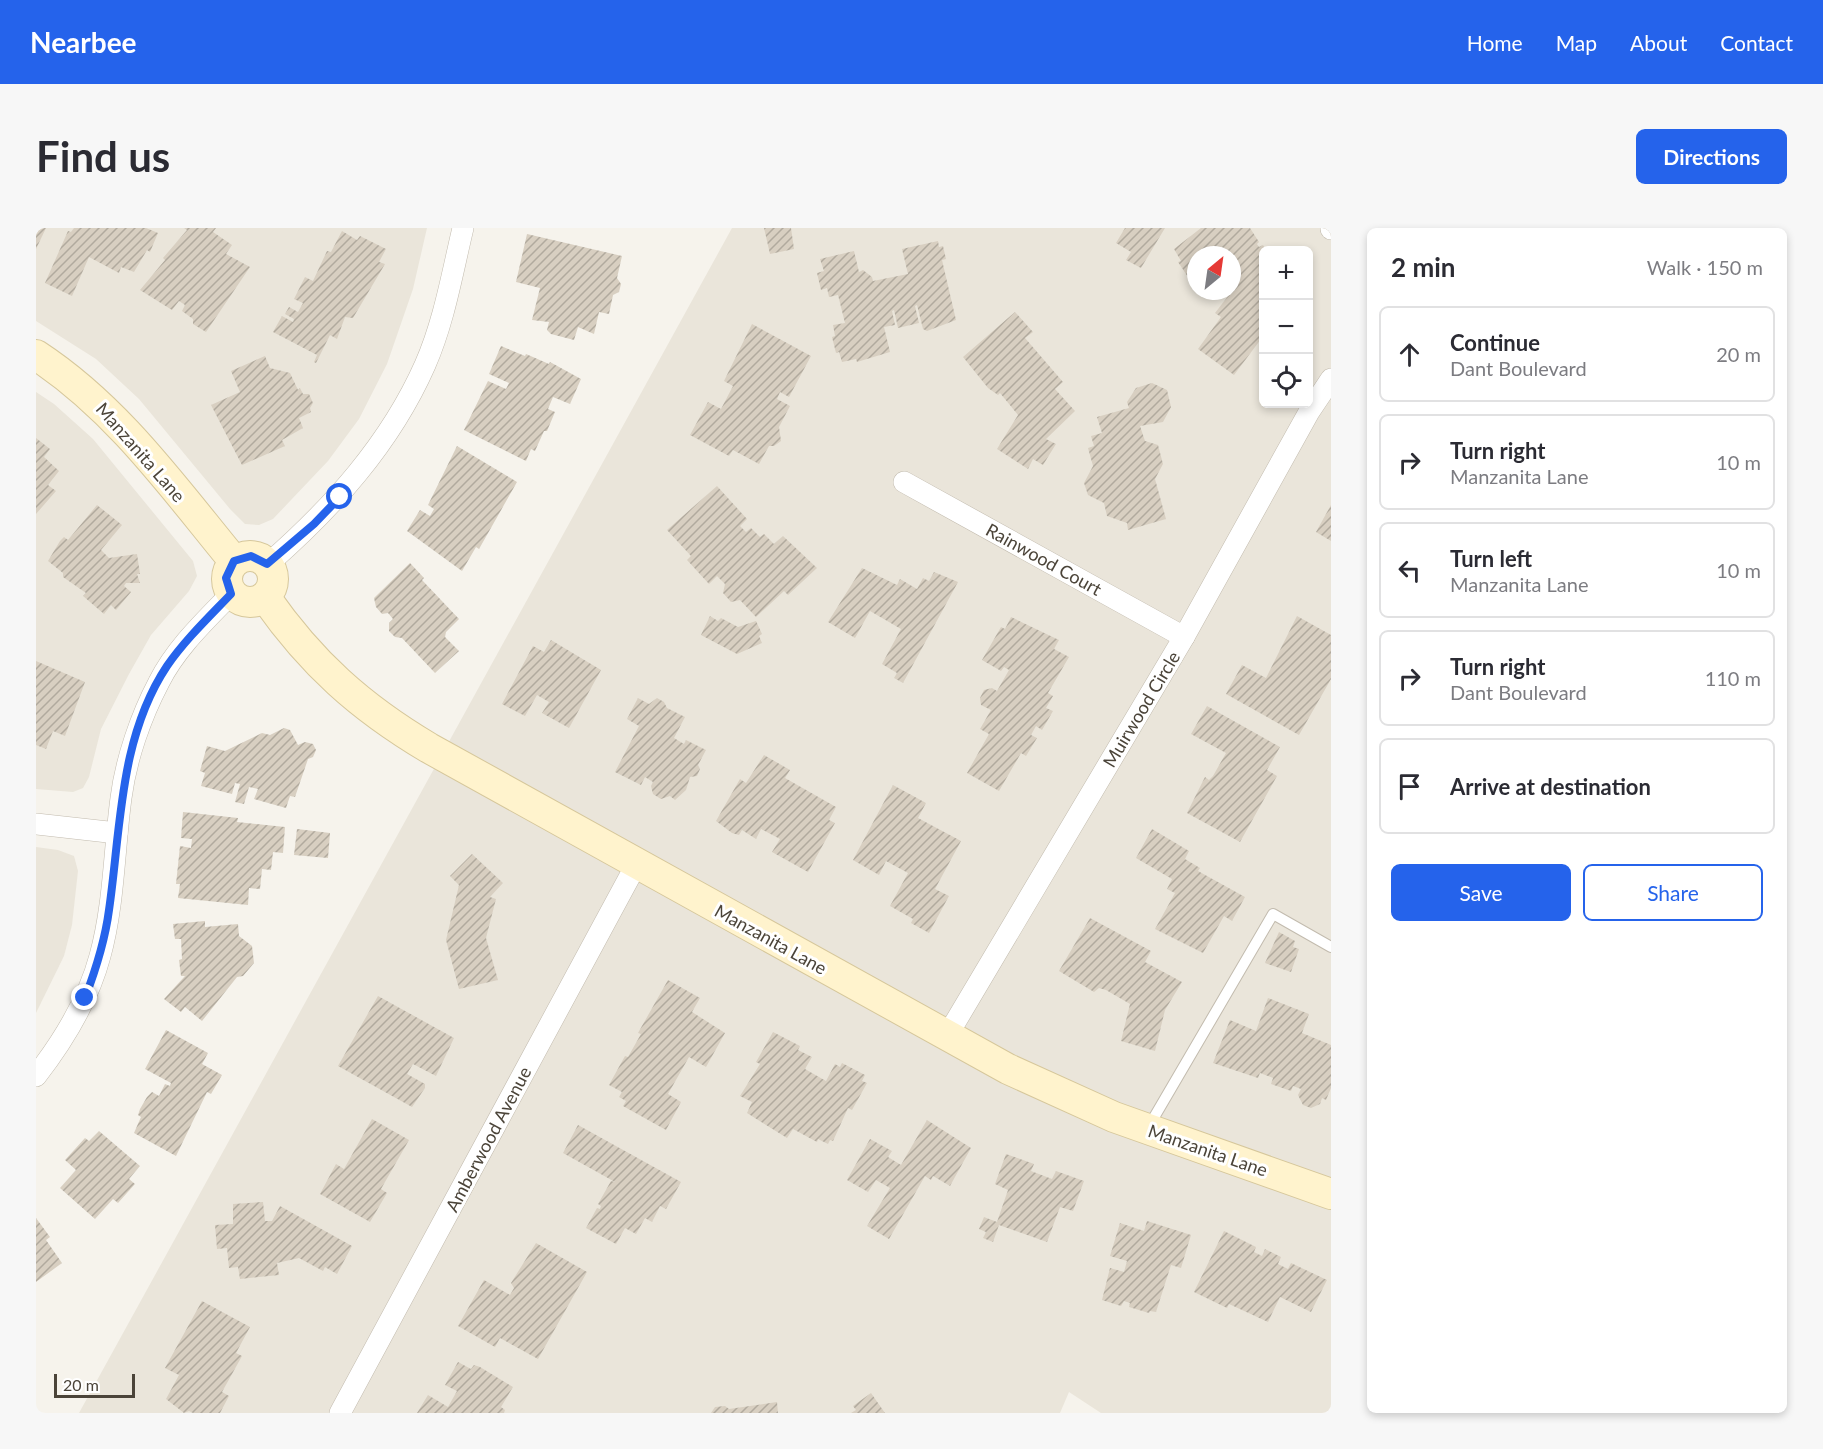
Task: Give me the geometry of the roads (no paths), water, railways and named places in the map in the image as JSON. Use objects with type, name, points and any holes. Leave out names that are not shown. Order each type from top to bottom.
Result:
[{"type":"street","points":[[267,564],[314,524],[340,497],[378,448],[412,391],[435,340],[462,228]]},
{"type":"street","name":"Manzanita Lane","points":[[36,355],[68,376],[104,407],[234,561]]},
{"type":"street","name":"Muirwood Circle","points":[[947,1036],[1184,637],[1309,412],[1331,379]]},
{"type":"street","name":"Rainwood Court","points":[[904,482],[1184,637]]},
{"type":"street","points":[[251,556],[267,564],[273,581],[265,597],[248,603],[231,594],[226,578],[234,561],[251,556]]},
{"type":"street","points":[[36,1076],[70,1028],[85,998],[100,956],[109,910],[122,795],[133,749],[151,698],[178,652],[231,594]]},
{"type":"street","name":"Manzanita Lane","points":[[265,597],[312,658],[365,706],[395,728],[636,864],[947,1036],[1062,1094],[1147,1129],[1331,1194]]},
{"type":"street","points":[[36,824],[117,832]]},
{"type":"street","name":"Amberwood Avenue","points":[[340,1413],[636,864]]},
{"type":"lane","points":[[1147,1129],[1273,914],[1331,947]]}]
